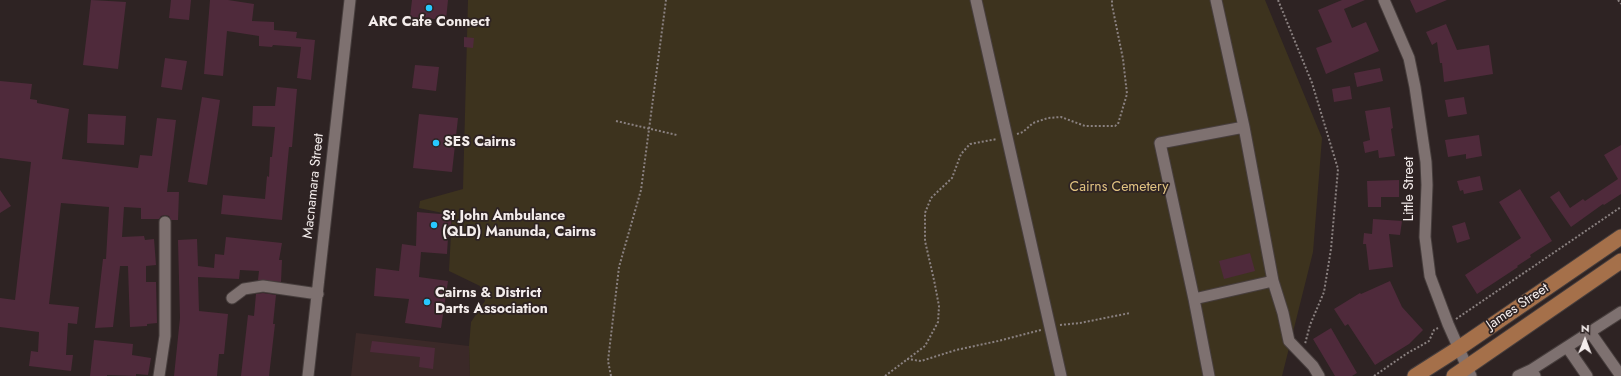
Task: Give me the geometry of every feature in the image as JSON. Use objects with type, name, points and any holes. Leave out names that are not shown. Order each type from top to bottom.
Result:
[{"type":"main road","name":"James Street","points":[[1415,376],[1459,348],[1621,237]]},
{"type":"main road","name":"James Street","points":[[1454,376],[1469,372],[1621,261]]},
{"type":"street","name":"Macnamara Street","points":[[308,376],[350,0]]},
{"type":"street","points":[[976,0],[1061,376]]},
{"type":"street","points":[[1216,0],[1244,127],[1272,281],[1283,313],[1289,341],[1313,366],[1319,376]]},
{"type":"street","name":"Little Street","points":[[1384,0],[1409,58],[1413,75],[1427,168],[1425,237],[1432,285],[1469,372]]},
{"type":"street","points":[[1209,376],[1160,143],[1244,127]]},
{"type":"street","points":[[159,376],[164,336],[165,222]]},
{"type":"street","points":[[1194,299],[1272,281]]},
{"type":"street","points":[[232,298],[244,289],[262,286],[318,294]]},
{"type":"street","points":[[1518,376],[1533,373],[1567,347],[1620,314]]},
{"type":"street","points":[[1590,332],[1621,376]]},
{"type":"street","points":[[1567,347],[1587,376]]},
{"type":"path","points":[[611,376],[608,361],[619,267],[640,190],[666,0]]},
{"type":"path","points":[[885,376],[925,346],[938,322],[939,306],[925,241],[926,213],[931,198],[952,178],[961,154],[970,144],[1007,138],[1023,132],[1033,123],[1048,118],[1061,117],[1085,126],[1115,126],[1118,124],[1127,94],[1123,58],[1112,0]]},
{"type":"path","points":[[1278,0],[1312,83],[1338,169],[1331,249],[1324,292],[1310,325],[1302,354]]},
{"type":"path","points":[[1618,0],[1621,4]]},
{"type":"path","points":[[616,121],[677,135]]},
{"type":"path","points":[[1374,376],[1406,354],[1427,344],[1432,338],[1434,330],[1448,324],[1621,207]]},
{"type":"path","points":[[906,359],[921,361],[956,350],[998,342],[1067,323],[1080,323],[1130,313]]},
{"type":"shaded area","points":[[356,333],[469,346],[470,376],[351,376]]},
{"type":"green space","name":"Cairns Cemetery","points":[[468,0],[1265,0],[1322,138],[1313,252],[1282,376],[470,376],[469,346],[471,322],[485,301],[480,286],[449,271],[452,215],[419,208],[420,201],[463,189]]},
{"type":"building","points":[[91,0],[126,2],[118,69],[83,65]]},
{"type":"building","points":[[171,0],[191,0],[189,20],[169,18]]},
{"type":"building","points":[[210,0],[228,0],[254,4],[252,21],[274,22],[274,30],[297,32],[296,38],[315,40],[311,80],[297,78],[301,47],[273,45],[272,47],[259,46],[259,36],[227,31],[223,76],[204,74]]},
{"type":"building","name":"ARC Cafe Connect","points":[[412,0],[448,0],[446,20],[410,17]]},
{"type":"building","points":[[1342,0],[1365,0],[1344,9],[1352,28],[1366,22],[1379,51],[1326,74],[1316,48],[1332,42],[1318,10]]},
{"type":"building","points":[[1410,0],[1447,0],[1416,13]]},
{"type":"building","points":[[1446,24],[1457,50],[1489,45],[1493,74],[1444,82],[1442,63],[1440,63],[1437,42],[1432,45],[1426,32]]},
{"type":"building","points":[[464,37],[474,38],[473,48],[464,47]]},
{"type":"building","points":[[165,58],[187,61],[182,90],[161,87]]},
{"type":"building","points":[[415,65],[439,67],[436,91],[412,88]]},
{"type":"building","points":[[1380,68],[1383,81],[1357,87],[1354,73]]},
{"type":"building","points":[[0,81],[32,84],[30,99],[37,100],[37,103],[69,109],[62,159],[138,168],[140,155],[152,156],[157,118],[176,120],[167,192],[179,192],[178,220],[171,220],[169,216],[165,215],[161,216],[159,219],[141,219],[141,208],[124,207],[122,237],[144,236],[145,240],[154,239],[156,265],[146,266],[146,282],[156,282],[157,323],[147,324],[147,326],[130,327],[128,266],[120,266],[113,327],[95,328],[103,259],[106,259],[109,207],[61,203],[49,304],[79,307],[77,324],[68,323],[66,355],[73,355],[71,371],[29,366],[31,351],[38,352],[39,332],[0,327],[0,298],[15,300],[31,162],[0,158]]},
{"type":"building","points":[[1350,86],[1352,99],[1334,102],[1332,89]]},
{"type":"building","points":[[277,87],[297,89],[292,147],[289,147],[282,220],[221,214],[223,195],[265,199],[275,127],[252,126],[253,106],[275,106]]},
{"type":"building","points":[[202,97],[220,100],[207,185],[188,182]]},
{"type":"building","points":[[1464,97],[1467,114],[1448,117],[1445,100]]},
{"type":"building","points":[[1390,107],[1393,128],[1391,129],[1395,156],[1379,158],[1378,150],[1365,153],[1363,142],[1370,140],[1365,111]]},
{"type":"building","points":[[88,114],[126,116],[124,145],[87,143]]},
{"type":"building","name":"SES Cairns","points":[[419,114],[458,118],[452,172],[413,168]]},
{"type":"building","points":[[1479,135],[1482,156],[1466,159],[1466,154],[1448,157],[1445,140]]},
{"type":"building","points":[[1621,145],[1621,194],[1604,205],[1603,204],[1571,227],[1550,197],[1559,191],[1570,208],[1583,199],[1585,201],[1618,179],[1604,155]]},
{"type":"building","points":[[1480,176],[1483,190],[1464,194],[1463,190],[1460,191],[1457,181]]},
{"type":"building","points":[[1399,180],[1399,197],[1381,197],[1381,207],[1368,207],[1367,181]]},
{"type":"building","points":[[1520,189],[1552,241],[1530,255],[1531,257],[1517,266],[1518,267],[1477,294],[1465,275],[1521,238],[1499,202]]},
{"type":"building","points":[[0,190],[11,206],[0,213]]},
{"type":"building","points":[[417,212],[452,215],[447,254],[421,252],[419,277],[448,281],[441,328],[405,323],[409,299],[374,296],[376,268],[399,271],[402,244],[416,246]]},
{"type":"building","points":[[1373,219],[1402,221],[1400,235],[1389,234],[1393,267],[1369,270],[1366,244],[1363,244],[1364,233],[1372,234]]},
{"type":"building","points":[[1465,222],[1470,239],[1457,243],[1452,226]]},
{"type":"building","points":[[226,237],[282,243],[279,260],[282,260],[281,282],[258,280],[259,271],[240,270],[239,279],[198,277],[199,311],[228,314],[224,354],[219,354],[217,376],[174,376],[180,318],[178,240],[197,239],[198,266],[214,268],[215,254],[224,255]]},
{"type":"building","points":[[1250,253],[1255,271],[1224,279],[1219,261]]},
{"type":"building","points":[[1390,281],[1402,307],[1423,330],[1409,344],[1375,365],[1348,324],[1345,326],[1334,309],[1360,293],[1361,294]]},
{"type":"building","points":[[263,293],[276,295],[273,324],[275,324],[269,376],[241,376],[248,315],[254,316],[256,294]]},
{"type":"building","points":[[1331,328],[1357,373],[1352,376],[1335,376],[1313,339]]},
{"type":"building","points":[[94,340],[133,344],[132,355],[151,358],[148,375],[136,374],[136,376],[90,376]]},
{"type":"building","points":[[372,341],[435,348],[433,369],[419,367],[420,357],[370,352]]},
{"type":"place","name":"ARC Cafe Connect","points":[[429,8]]},
{"type":"place","name":"SES Cairns","points":[[436,143]]},
{"type":"place","name":"St John Ambulance (QLD) Manunda, Cairns","points":[[434,225]]},
{"type":"place","name":"Cairns & District Darts Association","points":[[427,302]]}]
